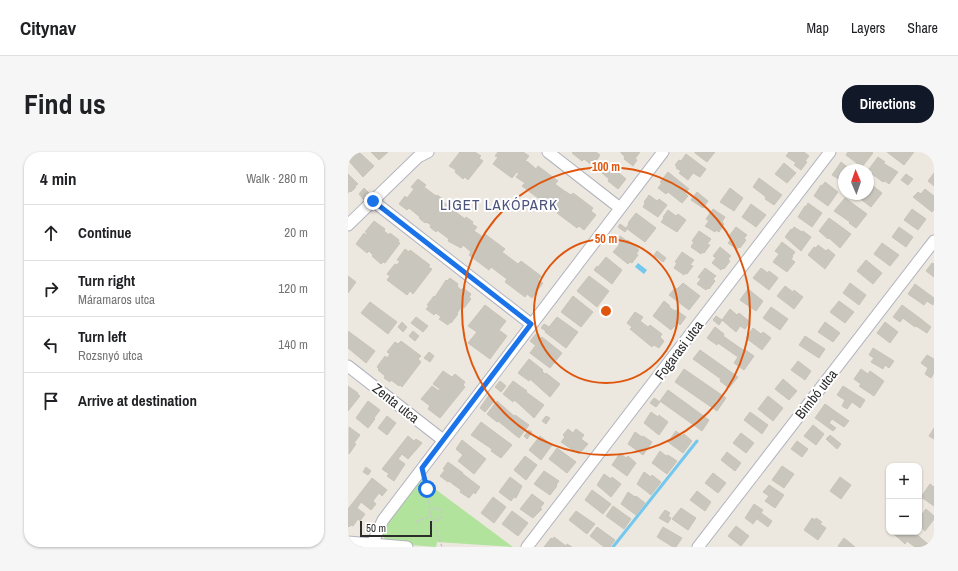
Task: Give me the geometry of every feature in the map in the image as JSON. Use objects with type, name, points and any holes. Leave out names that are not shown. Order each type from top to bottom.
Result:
[{"type":"street","points":[[348,226],[418,158],[428,152]]},
{"type":"street","points":[[548,152],[620,208]]},
{"type":"street","points":[[372,544],[383,520],[663,152]]},
{"type":"street","name":"Fogarasi utca","points":[[527,547],[830,152]]},
{"type":"street","points":[[373,201],[531,324]]},
{"type":"street","name":"Bimbó utca","points":[[698,547],[934,241]]},
{"type":"street","name":"Zenta utca","points":[[348,366],[443,440]]},
{"type":"street","points":[[348,542],[408,547]]},
{"type":"path","points":[[422,468],[431,516],[442,547]]},
{"type":"path","points":[[430,508],[438,508],[442,513],[440,519],[435,521],[433,520]]},
{"type":"path","points":[[416,522],[431,516]]},
{"type":"green space","points":[[419,477],[513,547],[437,542],[436,547],[387,543],[382,533],[385,523]]},
{"type":"water","points":[[638,263],[647,270],[644,274],[635,267]]},
{"type":"building","points":[[348,152],[359,152],[374,166],[363,177],[348,160]]},
{"type":"building","points":[[371,152],[388,152],[379,160]]},
{"type":"building","points":[[460,152],[475,152],[481,156],[479,158],[483,161],[468,180],[465,177],[463,179],[455,172],[456,170],[449,166]]},
{"type":"building","points":[[498,152],[523,152],[529,156],[525,161],[528,162],[519,174],[517,172],[512,178],[493,164],[498,157],[495,156]]},
{"type":"building","points":[[596,152],[600,155],[593,166],[584,159],[582,161],[572,153]]},
{"type":"building","points":[[621,152],[640,152],[635,159],[637,160],[633,166],[624,159],[625,157]]},
{"type":"building","points":[[695,152],[715,152],[707,162]]},
{"type":"building","points":[[789,152],[804,152],[809,156],[805,161],[807,162],[801,170],[794,165],[796,163],[786,156]]},
{"type":"building","points":[[848,152],[873,153],[864,164],[858,164],[846,155]]},
{"type":"building","points":[[887,152],[914,152],[904,165]]},
{"type":"building","points":[[686,154],[706,169],[700,177],[693,173],[688,180],[679,173],[681,171],[676,168],[677,166],[675,165],[679,160],[681,161]]},
{"type":"building","points":[[878,157],[885,162],[883,163],[898,172],[889,184],[885,181],[883,182],[874,175],[874,164],[873,164]]},
{"type":"building","points":[[528,162],[536,169],[538,166],[558,181],[555,184],[563,190],[552,204],[544,198],[542,201],[522,186],[525,183],[516,177]]},
{"type":"building","points":[[608,162],[620,170],[618,172],[626,179],[618,189],[608,181],[609,179],[601,172]]},
{"type":"building","points":[[784,163],[796,173],[787,183],[775,174]]},
{"type":"building","points":[[838,166],[838,179],[832,175]]},
{"type":"building","points":[[668,172],[689,189],[685,193],[688,196],[682,203],[668,192],[666,194],[658,188],[662,183],[660,182]]},
{"type":"building","points":[[934,173],[934,186],[928,181]]},
{"type":"building","points":[[348,174],[358,184],[351,192],[350,191],[348,193]]},
{"type":"building","points":[[906,174],[913,179],[908,185],[901,180]]},
{"type":"building","points":[[759,178],[782,195],[774,205],[765,199],[766,197],[753,187]]},
{"type":"building","points":[[418,179],[426,185],[424,187],[436,196],[437,195],[443,199],[442,201],[444,202],[428,223],[425,223],[409,208],[407,210],[399,204],[405,196],[407,198],[414,189],[411,187]]},
{"type":"building","points":[[825,182],[838,192],[828,206],[814,196],[821,185],[822,186]]},
{"type":"building","points":[[874,187],[882,193],[871,207],[862,200],[874,200]]},
{"type":"building","points":[[364,188],[370,194],[364,200],[359,194]]},
{"type":"building","points":[[730,188],[743,198],[734,211],[720,202]]},
{"type":"building","points":[[925,189],[934,196],[934,210],[932,212],[913,197],[918,192],[921,194]]},
{"type":"building","points":[[563,190],[571,195],[573,193],[593,208],[591,211],[596,215],[584,230],[579,226],[577,228],[557,213],[560,210],[552,204]]},
{"type":"building","points":[[697,192],[708,201],[703,208],[691,200]]},
{"type":"building","points":[[649,195],[657,201],[659,199],[667,205],[658,217],[643,207],[644,202]]},
{"type":"building","points":[[843,200],[848,200],[867,214],[856,228],[834,211]]},
{"type":"building","points":[[444,202],[447,205],[448,203],[454,208],[453,210],[465,219],[466,217],[477,227],[461,248],[448,241],[449,239],[437,230],[436,232],[428,223]]},
{"type":"building","points":[[808,203],[822,213],[812,227],[798,217]]},
{"type":"building","points":[[751,204],[766,215],[756,227],[742,217]]},
{"type":"building","points":[[713,209],[725,217],[722,222],[724,224],[719,232],[716,230],[715,232],[705,226],[709,221],[706,219]]},
{"type":"building","points":[[912,209],[926,219],[918,230],[904,220]]},
{"type":"building","points":[[668,210],[676,216],[678,214],[686,220],[677,232],[661,222]]},
{"type":"building","points":[[636,213],[656,228],[645,242],[626,228]]},
{"type":"building","points":[[829,218],[851,234],[840,248],[819,231]]},
{"type":"building","points":[[374,221],[385,229],[384,231],[389,235],[390,233],[399,240],[398,242],[400,243],[385,263],[383,262],[381,264],[369,251],[367,253],[356,244],[364,233],[366,235],[367,233],[365,232]]},
{"type":"building","points":[[620,224],[627,229],[625,232],[618,227]]},
{"type":"building","points":[[736,227],[747,235],[744,238],[746,240],[740,248],[739,247],[737,249],[728,243],[732,238],[729,236]]},
{"type":"building","points":[[794,227],[811,237],[801,251],[785,237]]},
{"type":"building","points":[[899,227],[913,237],[906,247],[892,237]]},
{"type":"building","points":[[474,231],[483,237],[485,234],[505,249],[502,252],[518,264],[521,261],[541,276],[538,280],[543,283],[532,298],[527,294],[525,297],[505,282],[507,279],[491,267],[489,270],[469,255],[471,252],[463,245]]},
{"type":"building","points":[[699,231],[711,239],[707,244],[710,245],[704,253],[702,252],[701,254],[691,247],[694,242],[692,241]]},
{"type":"building","points":[[620,236],[627,241],[628,240],[639,250],[636,254],[638,255],[632,263],[630,262],[628,264],[613,252],[619,245],[616,242]]},
{"type":"building","points":[[782,242],[795,252],[791,259],[795,262],[787,272],[773,262],[779,254],[775,251]]},
{"type":"building","points":[[882,243],[899,255],[890,266],[874,254]]},
{"type":"building","points":[[818,245],[826,251],[828,249],[835,255],[825,269],[808,255],[814,247],[816,248]]},
{"type":"building","points":[[720,247],[731,256],[728,259],[730,261],[724,269],[723,268],[721,270],[712,263],[716,258],[713,256]]},
{"type":"building","points":[[405,249],[409,252],[410,250],[430,265],[428,267],[432,269],[413,294],[410,291],[407,295],[387,280],[390,276],[387,274],[395,264],[397,265],[400,261],[397,260]]},
{"type":"building","points":[[657,251],[666,258],[663,262],[654,255]]},
{"type":"building","points":[[682,252],[694,260],[690,265],[693,266],[687,274],[685,273],[684,275],[674,268],[677,263],[675,262]]},
{"type":"building","points":[[606,257],[622,270],[612,284],[594,270]]},
{"type":"building","points":[[866,260],[882,273],[873,284],[857,271]]},
{"type":"building","points":[[932,263],[934,264],[934,277],[926,271]]},
{"type":"building","points":[[705,268],[716,276],[713,279],[715,281],[709,289],[708,288],[706,290],[697,284],[701,279],[698,277]]},
{"type":"building","points":[[761,268],[768,273],[769,271],[778,278],[769,290],[753,278]]},
{"type":"building","points":[[348,276],[356,282],[348,293]]},
{"type":"building","points":[[589,276],[609,291],[597,307],[577,291]]},
{"type":"building","points":[[450,278],[458,284],[457,286],[461,290],[463,288],[471,294],[469,297],[471,299],[464,308],[462,306],[457,313],[458,314],[448,325],[439,319],[441,317],[436,313],[434,315],[426,309],[429,306],[427,305],[434,296],[435,297],[446,280],[447,281]]},
{"type":"building","points":[[683,283],[700,296],[689,310],[669,295],[675,288],[677,289]]},
{"type":"building","points":[[850,283],[866,295],[859,305],[843,293]]},
{"type":"building","points":[[915,284],[934,298],[933,305],[927,301],[924,305],[908,294]]},
{"type":"building","points":[[785,286],[793,292],[794,290],[803,297],[794,309],[777,296]]},
{"type":"building","points":[[748,289],[763,301],[756,311],[740,300]]},
{"type":"building","points":[[573,296],[593,312],[581,327],[561,312]]},
{"type":"building","points":[[664,301],[670,306],[669,307],[686,317],[680,325],[678,323],[671,330],[653,316]]},
{"type":"building","points":[[839,301],[854,312],[845,323],[830,312]]},
{"type":"building","points":[[370,302],[397,322],[388,334],[361,313]]},
{"type":"building","points":[[485,305],[506,321],[499,330],[507,336],[490,359],[468,343],[477,332],[468,326]]},
{"type":"building","points":[[902,305],[921,319],[915,327],[903,318],[900,322],[893,317]]},
{"type":"building","points":[[771,307],[788,319],[780,330],[763,318]]},
{"type":"building","points":[[730,309],[737,315],[739,313],[750,322],[745,329],[740,326],[736,332],[722,320]]},
{"type":"building","points":[[635,312],[643,317],[640,321],[648,327],[650,325],[662,334],[660,337],[664,341],[659,348],[654,345],[652,347],[630,329],[632,327],[627,323]]},
{"type":"building","points":[[716,316],[722,320],[719,325],[713,320]]},
{"type":"building","points":[[416,317],[428,326],[423,332],[411,323]]},
{"type":"building","points":[[557,317],[578,332],[566,348],[545,332]]},
{"type":"building","points":[[921,319],[931,327],[927,333],[916,326]]},
{"type":"building","points":[[402,322],[407,327],[403,332],[398,327]]},
{"type":"building","points":[[825,322],[840,333],[833,342],[818,332]]},
{"type":"building","points":[[885,322],[898,332],[890,343],[877,333]]},
{"type":"building","points":[[544,324],[549,327],[546,331],[541,328]]},
{"type":"building","points":[[715,327],[724,334],[723,336],[754,356],[744,370],[734,363],[738,357],[718,343],[717,345],[707,338]]},
{"type":"building","points":[[753,328],[761,334],[763,332],[771,338],[762,350],[746,338]]},
{"type":"building","points":[[348,331],[375,351],[366,363],[348,348]]},
{"type":"building","points":[[413,331],[419,336],[415,341],[409,336]]},
{"type":"building","points":[[536,334],[541,338],[535,345],[530,341]]},
{"type":"building","points":[[805,336],[825,349],[819,358],[799,345]]},
{"type":"building","points":[[542,337],[562,353],[550,368],[530,353]]},
{"type":"building","points":[[401,341],[421,356],[418,359],[421,362],[402,387],[391,380],[390,382],[384,378],[385,376],[378,370],[379,369],[377,367],[385,356],[387,358],[390,354],[387,352],[395,342],[398,344]]},
{"type":"building","points":[[873,348],[894,361],[889,368],[885,365],[883,369],[871,362],[874,358],[869,355]]},
{"type":"building","points":[[700,350],[738,377],[729,388],[720,381],[721,379],[693,359]]},
{"type":"building","points":[[429,352],[434,356],[430,362],[424,358]]},
{"type":"building","points":[[927,355],[934,359],[934,373],[931,378],[925,374],[928,368],[921,363]]},
{"type":"building","points":[[529,359],[543,370],[542,371],[545,374],[546,373],[560,384],[550,397],[530,379],[529,381],[518,373]]},
{"type":"building","points":[[798,361],[811,371],[805,380],[791,370]]},
{"type":"building","points":[[684,369],[726,398],[717,411],[675,382]]},
{"type":"building","points":[[861,369],[868,374],[870,371],[884,381],[874,396],[859,386],[861,384],[854,379]]},
{"type":"building","points":[[443,371],[452,377],[455,374],[465,382],[463,385],[465,387],[440,418],[428,409],[430,406],[421,399],[432,386],[439,391],[440,389],[433,384]]},
{"type":"building","points":[[783,379],[797,391],[789,400],[775,389]]},
{"type":"building","points":[[500,381],[506,386],[501,392],[495,387]]},
{"type":"building","points":[[513,381],[544,405],[534,418],[518,403],[514,400],[513,402],[503,394]]},
{"type":"building","points":[[348,386],[360,396],[348,411]]},
{"type":"building","points":[[843,386],[865,400],[860,408],[852,402],[847,409],[842,406],[845,400],[837,395]]},
{"type":"building","points":[[668,390],[709,420],[702,431],[660,401]]},
{"type":"building","points":[[489,395],[495,400],[485,412],[480,408]]},
{"type":"building","points":[[768,396],[783,408],[773,421],[758,409]]},
{"type":"building","points":[[654,398],[660,402],[656,407],[650,403]]},
{"type":"building","points":[[368,401],[380,410],[368,428],[356,418]]},
{"type":"building","points":[[497,401],[514,416],[515,415],[529,425],[519,438],[487,414]]},
{"type":"building","points":[[825,404],[849,421],[844,427],[832,419],[829,423],[836,428],[833,431],[815,418]]},
{"type":"building","points":[[651,412],[658,417],[659,415],[668,422],[659,435],[644,423]]},
{"type":"building","points":[[750,412],[768,425],[762,434],[744,420]]},
{"type":"building","points":[[387,416],[396,423],[387,435],[378,428]]},
{"type":"building","points":[[546,416],[550,418],[546,424],[542,421]]},
{"type":"building","points":[[481,422],[512,445],[501,458],[491,451],[492,449],[471,435]]},
{"type":"building","points":[[813,425],[824,434],[816,445],[804,436]]},
{"type":"building","points":[[349,427],[360,435],[349,454]]},
{"type":"building","points":[[934,428],[934,439],[929,436]]},
{"type":"building","points":[[568,429],[573,433],[576,429],[584,435],[581,439],[588,444],[579,454],[561,442],[565,437],[563,435]]},
{"type":"building","points":[[529,430],[532,432],[527,439],[524,436]]},
{"type":"building","points":[[676,431],[682,436],[684,434],[692,441],[683,453],[668,442]]},
{"type":"building","points":[[635,432],[652,442],[643,455],[628,444]]},
{"type":"building","points":[[741,433],[754,443],[746,453],[733,443]]},
{"type":"building","points":[[830,435],[841,444],[837,449],[826,439]]},
{"type":"building","points":[[408,436],[414,441],[416,439],[422,443],[408,459],[402,454],[398,459],[405,464],[394,481],[387,476],[389,474],[382,469]]},
{"type":"building","points":[[540,436],[552,445],[541,460],[529,450]]},
{"type":"building","points":[[462,440],[486,459],[474,474],[458,461],[463,455],[456,449]]},
{"type":"building","points":[[797,441],[808,449],[802,457],[791,449]]},
{"type":"building","points":[[557,448],[576,462],[567,473],[549,459]]},
{"type":"building","points":[[660,451],[666,456],[668,455],[677,461],[667,474],[652,463]]},
{"type":"building","points":[[727,452],[741,463],[735,471],[721,460]]},
{"type":"building","points":[[620,453],[626,458],[628,456],[636,463],[627,476],[612,465]]},
{"type":"building","points":[[525,456],[537,465],[526,480],[514,470]]},
{"type":"building","points":[[448,462],[463,473],[454,485],[440,476],[445,470],[443,469]]},
{"type":"building","points":[[782,466],[794,474],[784,488],[772,480]]},
{"type":"building","points":[[366,467],[371,471],[368,475],[363,472]]},
{"type":"building","points":[[544,471],[559,481],[550,495],[534,484]]},
{"type":"building","points":[[644,472],[651,477],[652,475],[661,482],[651,495],[637,484]]},
{"type":"building","points":[[713,473],[726,483],[718,493],[705,483]]},
{"type":"building","points":[[463,474],[480,487],[475,494],[474,492],[469,498],[460,492],[461,490],[454,485]]},
{"type":"building","points":[[604,474],[611,479],[612,477],[621,484],[611,497],[597,485]]},
{"type":"building","points":[[510,477],[522,486],[516,498],[514,497],[511,501],[499,492]]},
{"type":"building","points":[[840,477],[851,485],[841,499],[830,491]]},
{"type":"building","points":[[372,478],[387,490],[382,496],[379,493],[373,501],[376,504],[371,510],[361,502],[357,508],[365,514],[360,521],[358,519],[353,526],[351,525],[349,527],[348,509]]},
{"type":"building","points":[[930,484],[934,487],[934,506],[922,498]]},
{"type":"building","points":[[769,485],[784,495],[775,508],[765,501],[769,496],[763,492]]},
{"type":"building","points":[[592,490],[611,504],[603,514],[585,500]]},
{"type":"building","points":[[697,491],[711,502],[705,511],[690,500]]},
{"type":"building","points":[[628,492],[645,503],[636,515],[621,504]]},
{"type":"building","points":[[532,494],[544,503],[540,508],[542,509],[533,518],[520,509]]},
{"type":"building","points":[[493,497],[506,507],[494,523],[481,513]]},
{"type":"building","points":[[754,504],[763,510],[753,524],[745,518]]},
{"type":"building","points":[[613,506],[631,519],[624,529],[606,516]]},
{"type":"building","points":[[681,508],[696,518],[688,530],[672,519]]},
{"type":"building","points":[[926,509],[934,516],[934,519],[925,531],[922,528],[922,514]]},
{"type":"building","points":[[665,510],[670,513],[668,516],[671,518],[668,523],[659,518]]},
{"type":"building","points":[[512,511],[528,523],[518,536],[502,524]]},
{"type":"building","points":[[576,511],[595,524],[587,534],[569,520]]},
{"type":"building","points":[[761,513],[772,521],[768,527],[757,519]]},
{"type":"building","points":[[812,518],[815,520],[816,518],[822,522],[820,524],[826,528],[818,540],[804,530]]},
{"type":"building","points":[[736,526],[749,536],[741,546],[728,536]]},
{"type":"building","points":[[597,527],[615,540],[610,547],[604,547],[590,536]]},
{"type":"building","points":[[663,527],[682,538],[676,547],[673,547],[657,537]]},
{"type":"building","points":[[895,535],[917,535],[929,545],[928,547],[915,547],[907,541],[905,544]]},
{"type":"building","points":[[554,537],[566,546],[567,544],[572,547],[544,547],[551,538],[553,539]]},
{"type":"building","points":[[844,538],[855,547],[839,547],[838,546]]},
{"type":"waterway","points":[[613,547],[697,441]]},
{"type":"district","name":"LIGET LAKÓPARK","points":[[499,205]]},
{"type":"route","points":[[373,201],[531,324],[422,468],[427,489]]}]
